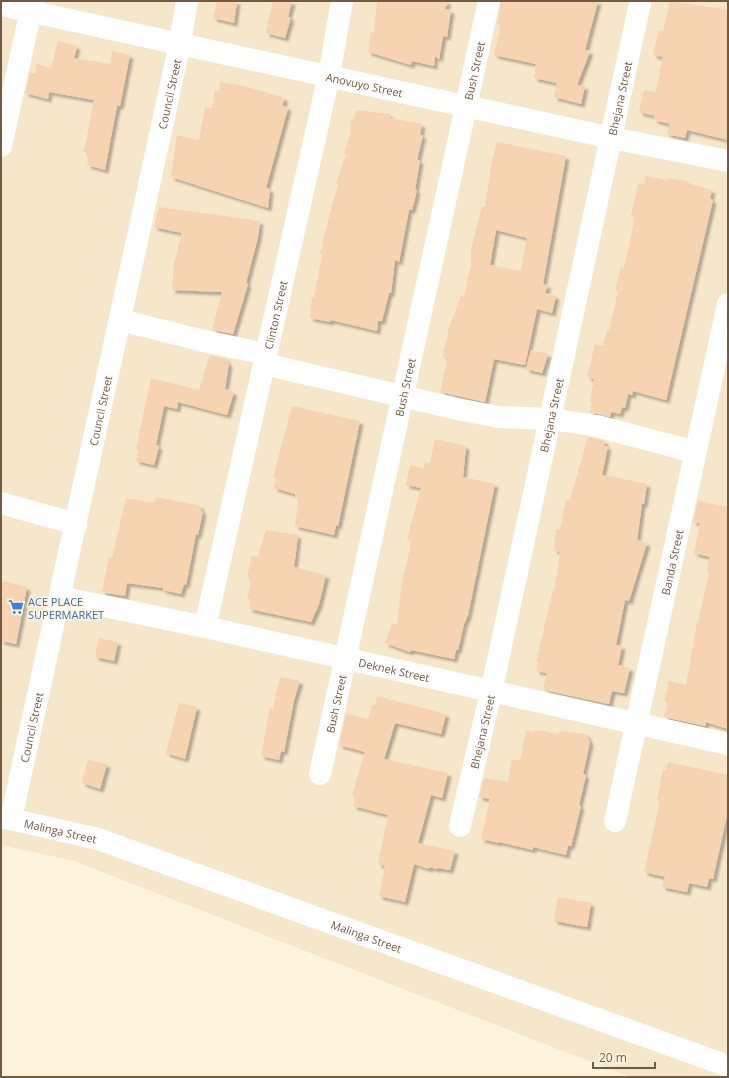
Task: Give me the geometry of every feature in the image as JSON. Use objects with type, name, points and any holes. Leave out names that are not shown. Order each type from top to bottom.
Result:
[{"type":"street","name":"Council Street","points":[[6,818],[60,597],[180,43],[187,1]]},
{"type":"street","name":"Clinton Street","points":[[205,627],[329,75],[342,1]]},
{"type":"street","name":"Bush Street","points":[[320,774],[488,1]]},
{"type":"street","name":"Bhejana Street","points":[[460,826],[492,692],[640,3]]},
{"type":"street","name":"Anovuyo Street","points":[[1,5],[32,6],[180,43],[612,138],[728,161]]},
{"type":"street","points":[[1,146],[32,6]]},
{"type":"street","name":"Banda Street","points":[[615,821],[728,304]]},
{"type":"street","points":[[120,320],[204,341],[403,396],[462,410],[499,417],[551,419],[597,426],[695,452]]},
{"type":"street","points":[[1,503],[76,524]]},
{"type":"street","name":"Deknek Street","points":[[60,597],[346,658],[728,744]]},
{"type":"street","name":"Malinga Street","points":[[6,818],[98,839],[728,1066]]},
{"type":"shaded area","points":[[1,1],[728,1],[728,1077],[630,1077],[74,861],[1,845]]},
{"type":"building","points":[[217,1],[237,1],[234,23],[213,18]]},
{"type":"building","points":[[273,1],[292,1],[288,17],[291,17],[285,38],[266,33]]},
{"type":"building","points":[[377,1],[448,1],[445,9],[451,10],[447,37],[443,36],[439,59],[435,56],[434,66],[412,61],[411,65],[368,52],[371,32],[374,33]]},
{"type":"building","points":[[501,1],[598,1],[585,50],[590,51],[577,85],[585,86],[581,104],[554,97],[557,83],[534,78],[536,64],[494,55],[501,25],[497,24]]},
{"type":"building","points":[[670,1],[728,10],[728,140],[687,130],[685,138],[667,134],[670,124],[654,120],[655,116],[639,112],[644,90],[656,92],[663,57],[653,55],[659,30],[663,31]]},
{"type":"building","points":[[58,41],[77,46],[74,58],[110,64],[112,51],[130,55],[120,106],[117,106],[105,170],[87,165],[89,153],[84,152],[94,100],[49,92],[48,99],[25,93],[30,73],[36,73],[36,64],[51,68]]},
{"type":"building","points":[[220,82],[244,86],[285,98],[282,105],[288,108],[266,188],[270,189],[268,208],[171,177],[177,135],[199,140],[205,107],[212,108],[215,90],[219,92]]},
{"type":"building","points":[[356,110],[390,114],[389,118],[422,124],[420,135],[423,135],[417,160],[420,160],[415,190],[417,190],[412,210],[409,210],[399,262],[395,260],[391,293],[389,293],[382,321],[378,321],[377,331],[331,320],[330,322],[310,318],[312,297],[314,298],[322,255],[319,254],[324,245],[322,244],[338,184],[336,183],[346,154],[344,153],[350,135],[351,119],[354,120]]},
{"type":"building","points":[[497,142],[566,156],[543,284],[548,285],[545,293],[556,296],[552,313],[537,309],[525,365],[494,359],[485,402],[440,392],[448,358],[443,357],[449,327],[461,296],[464,297],[471,264],[471,250],[482,206],[485,207],[492,160]],"holes":[[[496,230],[527,238],[521,271],[490,265]]]},
{"type":"building","points":[[646,176],[667,180],[667,178],[687,181],[687,183],[712,190],[710,199],[713,200],[666,400],[633,391],[632,395],[628,394],[625,408],[622,407],[620,414],[611,412],[610,417],[590,412],[592,402],[590,402],[594,379],[587,377],[595,344],[603,346],[607,331],[609,331],[618,291],[615,290],[621,267],[624,268],[633,227],[634,216],[631,216],[638,183],[644,184]]},
{"type":"building","points":[[159,207],[260,221],[258,237],[246,283],[248,284],[233,334],[212,330],[222,292],[172,290],[174,263],[182,233],[154,227]]},
{"type":"building","points":[[531,350],[548,354],[542,373],[526,369]]},
{"type":"building","points":[[210,355],[227,359],[226,362],[229,363],[225,389],[234,392],[227,415],[178,402],[177,409],[164,406],[156,445],[159,446],[154,465],[136,461],[138,450],[136,449],[151,378],[199,390]]},
{"type":"building","points":[[292,406],[360,421],[338,526],[336,525],[334,535],[295,526],[299,498],[295,497],[295,494],[274,488],[277,478],[273,477]]},
{"type":"building","points":[[588,437],[605,441],[604,446],[608,446],[602,475],[647,484],[644,504],[642,504],[637,540],[647,543],[629,601],[625,600],[616,645],[622,646],[618,665],[630,668],[624,693],[612,691],[609,704],[543,690],[547,673],[536,671],[538,662],[536,662],[553,590],[554,591],[560,552],[554,550],[556,530],[560,530],[566,499],[570,500]]},
{"type":"building","points":[[435,439],[466,446],[463,477],[495,484],[468,615],[454,659],[411,650],[410,652],[385,643],[392,623],[397,625],[402,583],[410,549],[411,540],[407,539],[421,488],[406,485],[410,465],[424,468],[425,462],[430,463]]},
{"type":"building","points":[[156,497],[201,506],[200,510],[203,511],[198,535],[196,534],[186,585],[184,584],[181,594],[163,590],[163,588],[127,583],[125,596],[102,592],[109,557],[112,558],[126,498],[154,503]]},
{"type":"building","points":[[698,501],[728,507],[728,729],[706,722],[705,726],[664,717],[668,702],[664,701],[669,681],[686,685],[697,622],[709,572],[707,571],[710,557],[694,553],[700,523],[693,522]]},
{"type":"building","points":[[266,530],[298,535],[294,567],[326,575],[319,604],[311,622],[249,609],[251,599],[247,598],[252,578],[247,577],[252,556],[258,557]]},
{"type":"building","points":[[1,581],[27,587],[16,644],[1,641]]},
{"type":"building","points":[[99,638],[118,642],[114,661],[95,657]]},
{"type":"building","points":[[280,677],[300,681],[294,700],[284,752],[281,751],[279,760],[261,756],[270,708],[273,709]]},
{"type":"building","points":[[377,696],[446,714],[441,734],[395,723],[384,759],[448,773],[442,798],[431,795],[418,843],[455,851],[450,870],[429,867],[429,869],[414,864],[405,902],[379,896],[385,866],[378,864],[388,815],[353,806],[355,797],[352,796],[365,752],[339,745],[346,714],[368,719],[372,705],[375,705]]},
{"type":"building","points":[[179,703],[197,707],[185,759],[166,753]]},
{"type":"building","points":[[526,730],[559,734],[559,731],[586,734],[590,742],[583,774],[586,775],[579,805],[581,806],[571,846],[568,846],[566,855],[533,847],[533,850],[481,839],[490,799],[479,797],[484,778],[508,782],[512,759],[520,761]]},
{"type":"building","points":[[88,760],[107,764],[100,789],[82,783]]},
{"type":"building","points":[[668,762],[728,775],[728,811],[713,879],[709,878],[707,887],[689,883],[687,892],[662,887],[665,877],[644,872],[660,801],[657,800],[663,769],[666,771]]},
{"type":"building","points":[[558,897],[591,903],[587,927],[554,921]]},
{"type":"place","name":"ACE PLACE SUPERMARKET","points":[[16,607]]}]
